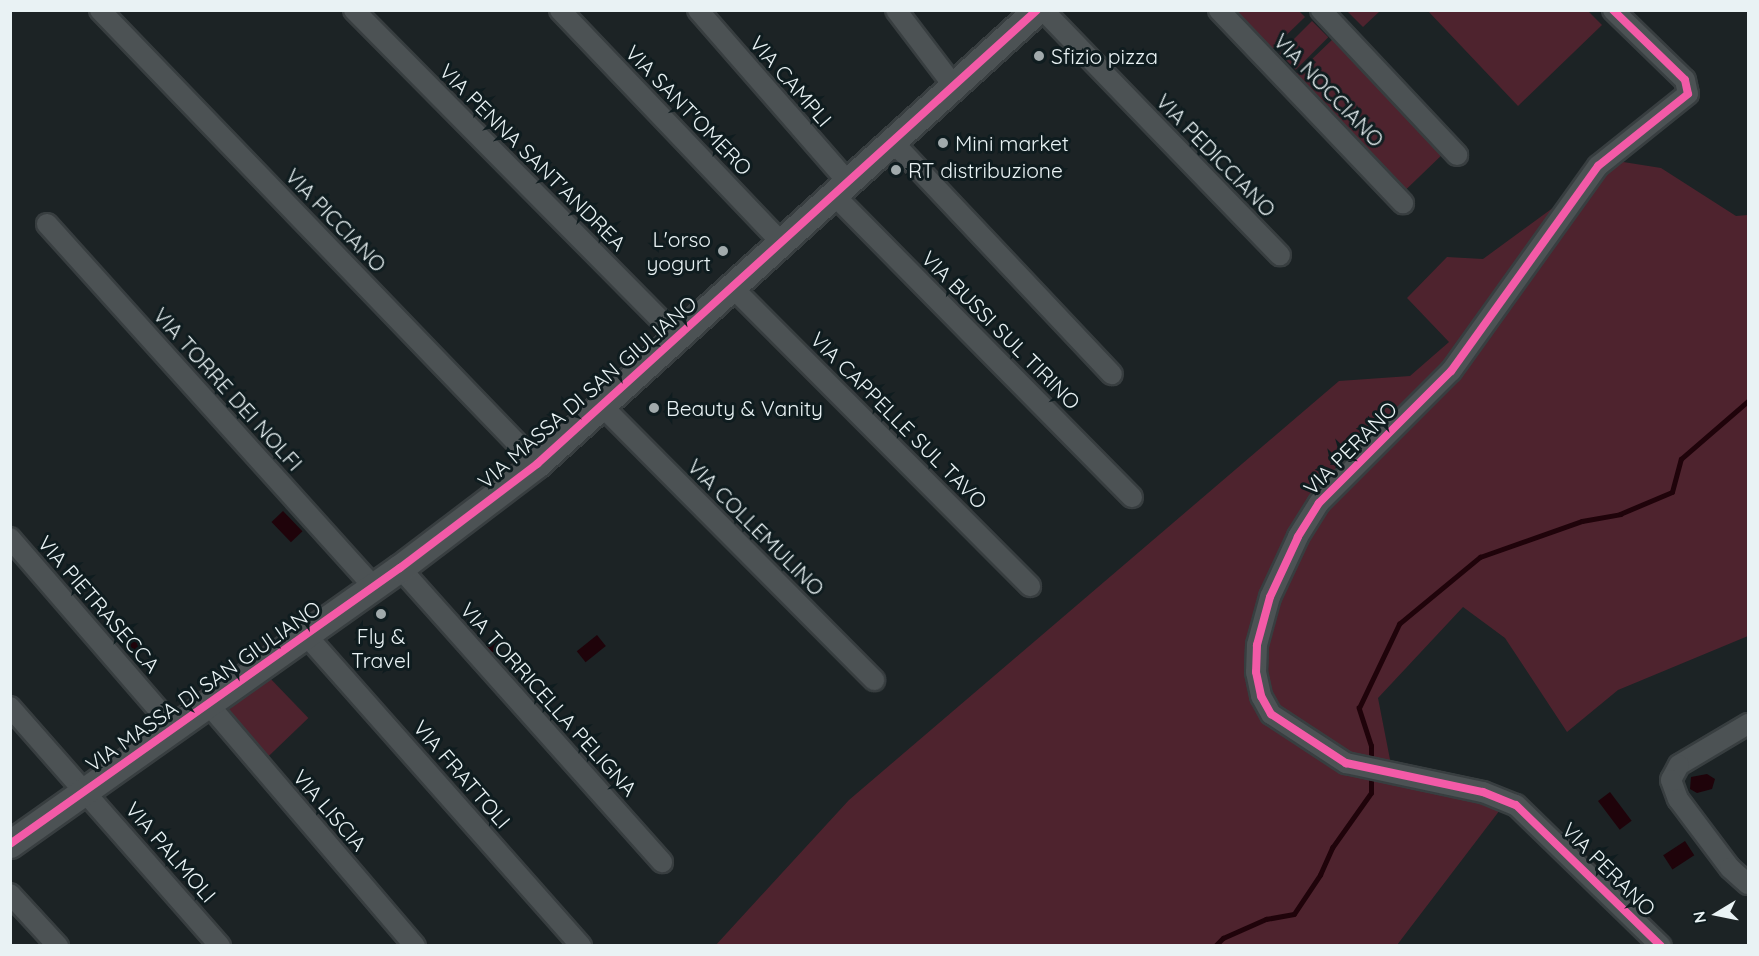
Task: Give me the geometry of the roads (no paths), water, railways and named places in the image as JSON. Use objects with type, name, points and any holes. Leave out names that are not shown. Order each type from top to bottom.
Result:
[{"type":"street","name":"VIA PICCIANO","points":[[100,10],[537,464]]},
{"type":"street","name":"VIA PENNA SANT'ANDREA","points":[[354,10],[678,337]]},
{"type":"street","name":"VIA SANT'OMERO","points":[[560,10],[783,244]]},
{"type":"street","name":"VIA CAMPLI","points":[[698,10],[842,190]]},
{"type":"street","points":[[896,10],[954,86]]},
{"type":"street","name":"VIA MASSA DI SAN GIULIANO","points":[[10,844],[374,587],[537,464],[783,244],[1037,10]]},
{"type":"street","name":"VIA PEDICCIANO","points":[[1043,10],[1280,255]]},
{"type":"street","name":"VIA NOCCIANO","points":[[1219,10],[1403,203]]},
{"type":"street","points":[[1321,10],[1457,155]]},
{"type":"street","name":"VIA PERANO","points":[[1613,10],[1688,83],[1686,97],[1594,171],[1451,371],[1326,493],[1282,567],[1257,645],[1256,672],[1261,696],[1271,714],[1296,734],[1346,763],[1483,792],[1511,801],[1531,816],[1661,945]]},
{"type":"street","points":[[893,142],[1112,374]]},
{"type":"street","name":"VIA BUSSI SUL TIRINO","points":[[842,190],[1132,497]]},
{"type":"street","name":"VIA TORRE DEI NOLFI","points":[[47,224],[374,587]]},
{"type":"street","name":"VIA CAPPELLE SUL TAVO","points":[[733,288],[1030,586]]},
{"type":"street","name":"VIA COLLEMULINO","points":[[603,407],[874,680]]},
{"type":"street","name":"VIA PIETRASECCA","points":[[10,538],[175,729]]},
{"type":"street","name":"VIA TORRICELLA PELIGNA","points":[[400,568],[662,862]]},
{"type":"street","name":"VIA FRATTOLI","points":[[306,635],[581,945]]},
{"type":"street","name":"VIA LISCIA","points":[[208,705],[415,945]]},
{"type":"street","name":"VIA PALMOLI","points":[[10,707],[86,790],[220,945]]},
{"type":"street","points":[[1749,724],[1678,765],[1671,780],[1685,808],[1727,864],[1749,884]]},
{"type":"street","points":[[10,894],[58,945]]},
{"type":"waterway","points":[[1371,764],[1371,746],[1359,708],[1399,624],[1480,557],[1582,521],[1620,514],[1672,492],[1681,459],[1748,401]]},
{"type":"waterway","points":[[1215,946],[1223,938],[1266,919],[1294,914],[1320,875],[1332,848],[1371,793],[1371,772]]},
{"type":"place","name":"Sfizio pizza","points":[[1039,56]]},
{"type":"place","name":"Mini market","points":[[943,143]]},
{"type":"place","name":"RT distribuzione","points":[[896,170]]},
{"type":"place","name":"L'orso yogurt","points":[[723,251]]},
{"type":"place","name":"Beauty & Vanity","points":[[654,408]]},
{"type":"place","name":"Fly & Travel","points":[[381,614]]}]
